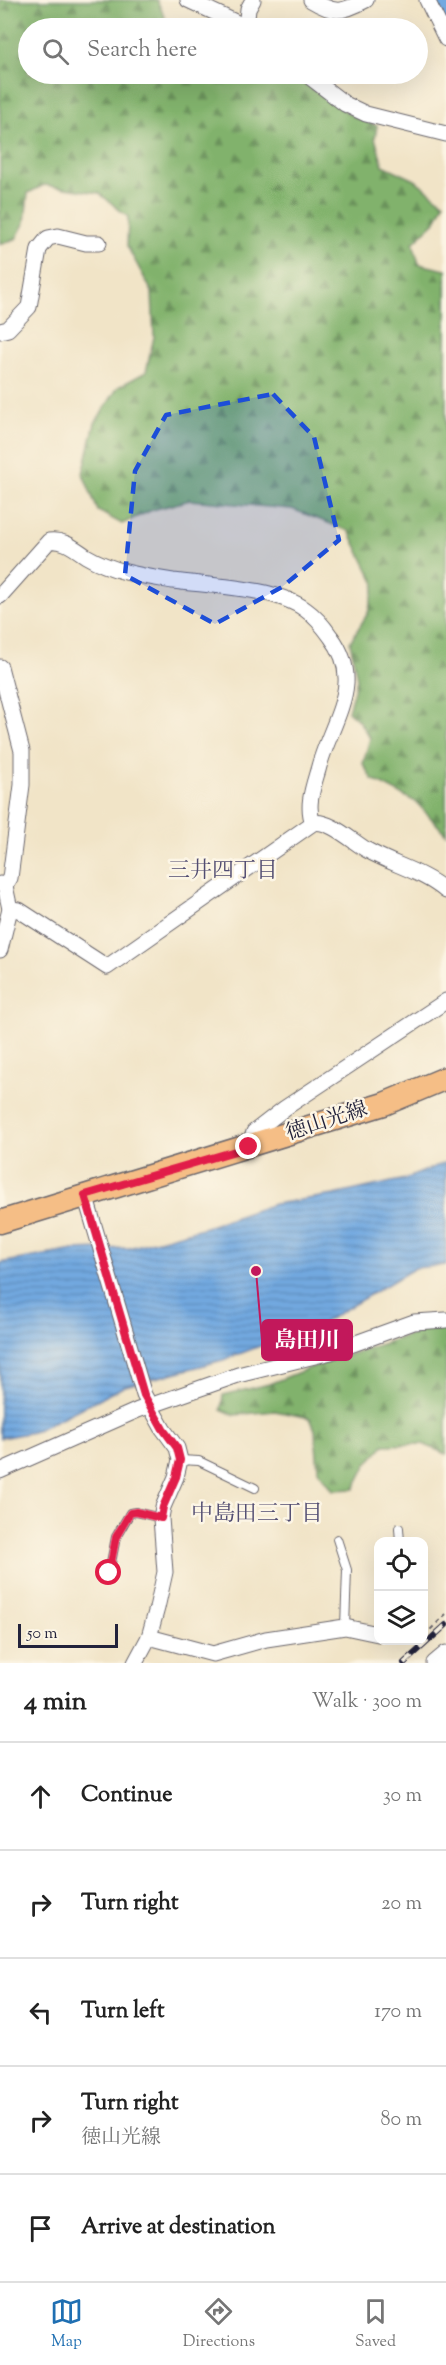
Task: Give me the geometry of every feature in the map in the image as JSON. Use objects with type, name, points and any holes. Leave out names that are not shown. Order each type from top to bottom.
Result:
[{"type":"main road","name":"徳山光線","points":[[0,1222],[384,1104],[446,1078]]},
{"type":"street","points":[[188,0],[226,18]]},
{"type":"street","points":[[248,18],[248,9],[253,0]]},
{"type":"street","points":[[311,0],[328,10],[336,11],[364,1]]},
{"type":"street","points":[[427,0],[446,39]]},
{"type":"street","points":[[319,84],[345,104],[366,114],[446,134]]},
{"type":"street","points":[[0,331],[8,329],[29,307],[39,249],[48,238],[58,236],[86,243],[99,243]]},
{"type":"street","points":[[0,596],[49,541],[59,540],[94,561],[123,573],[258,592],[293,602],[306,609],[337,645],[345,665],[346,683],[341,709],[320,759],[309,814],[313,823]]},
{"type":"street","points":[[0,667],[22,752],[22,784],[10,878],[2,885],[10,909],[0,950]]},
{"type":"street","points":[[10,909],[19,910],[107,966],[313,823],[318,822],[337,830],[367,850],[428,877],[446,891]]},
{"type":"street","points":[[249,1147],[254,1132],[285,1108],[446,1001]]},
{"type":"street","points":[[85,1195],[146,1401],[177,1448],[180,1460],[161,1518],[165,1572],[149,1637],[135,1663]]},
{"type":"street","points":[[0,1471],[146,1401],[330,1352],[414,1322],[446,1320]]},
{"type":"street","points":[[149,1637],[214,1659],[266,1639],[345,1627],[374,1633]]},
{"type":"street","points":[[434,1663],[446,1653]]},
{"type":"lane","points":[[180,1460],[199,1461],[255,1488]]},
{"type":"lane","points":[[109,1573],[116,1537],[130,1513],[136,1512],[161,1518]]},
{"type":"lane","points":[[399,1528],[400,1537]]},
{"type":"lane","points":[[337,1539],[346,1570],[345,1627]]},
{"type":"path","points":[[428,1631],[446,1614]]},
{"type":"highlighted area","points":[[273,394],[314,437],[339,540],[282,587],[215,624],[125,575],[135,471],[166,415]]},
{"type":"green space","points":[[0,0],[157,0],[165,18],[18,18],[18,84],[305,84],[353,116],[377,126],[375,138],[383,165],[415,180],[444,203],[436,221],[413,243],[419,264],[446,270],[446,834],[416,802],[372,779],[363,764],[370,738],[359,721],[348,711],[357,679],[350,642],[368,613],[375,584],[349,531],[292,509],[190,500],[152,510],[122,524],[98,511],[83,474],[95,423],[118,387],[146,372],[154,337],[152,292],[127,246],[128,217],[99,193],[44,185],[28,193],[25,222],[16,239],[0,244]]},
{"type":"green space","points":[[430,1328],[446,1328],[446,1454],[423,1444],[384,1445],[367,1464],[354,1489],[333,1490],[318,1470],[315,1430],[310,1418],[275,1411],[233,1415],[221,1410],[223,1395],[269,1384],[312,1367]]},
{"type":"water","points":[[446,1162],[446,1265],[415,1268],[324,1322],[223,1360],[125,1386],[33,1432],[0,1438],[0,1263],[74,1250],[129,1248],[206,1227],[274,1204],[334,1195],[405,1179]]},
{"type":"waterway","points":[[439,0],[446,14]]},
{"type":"railway","points":[[404,1663],[446,1625]]},
{"type":"place","name":"島田川","points":[[256,1271]]},
{"type":"district","name":"三井四丁目","points":[[223,872]]},
{"type":"district","name":"中島田三丁目","points":[[257,1515]]},
{"type":"route","points":[[109,1573],[116,1537],[130,1513],[136,1512],[161,1518],[180,1460],[177,1448],[149,1407],[144,1395],[85,1195],[249,1147]]}]
